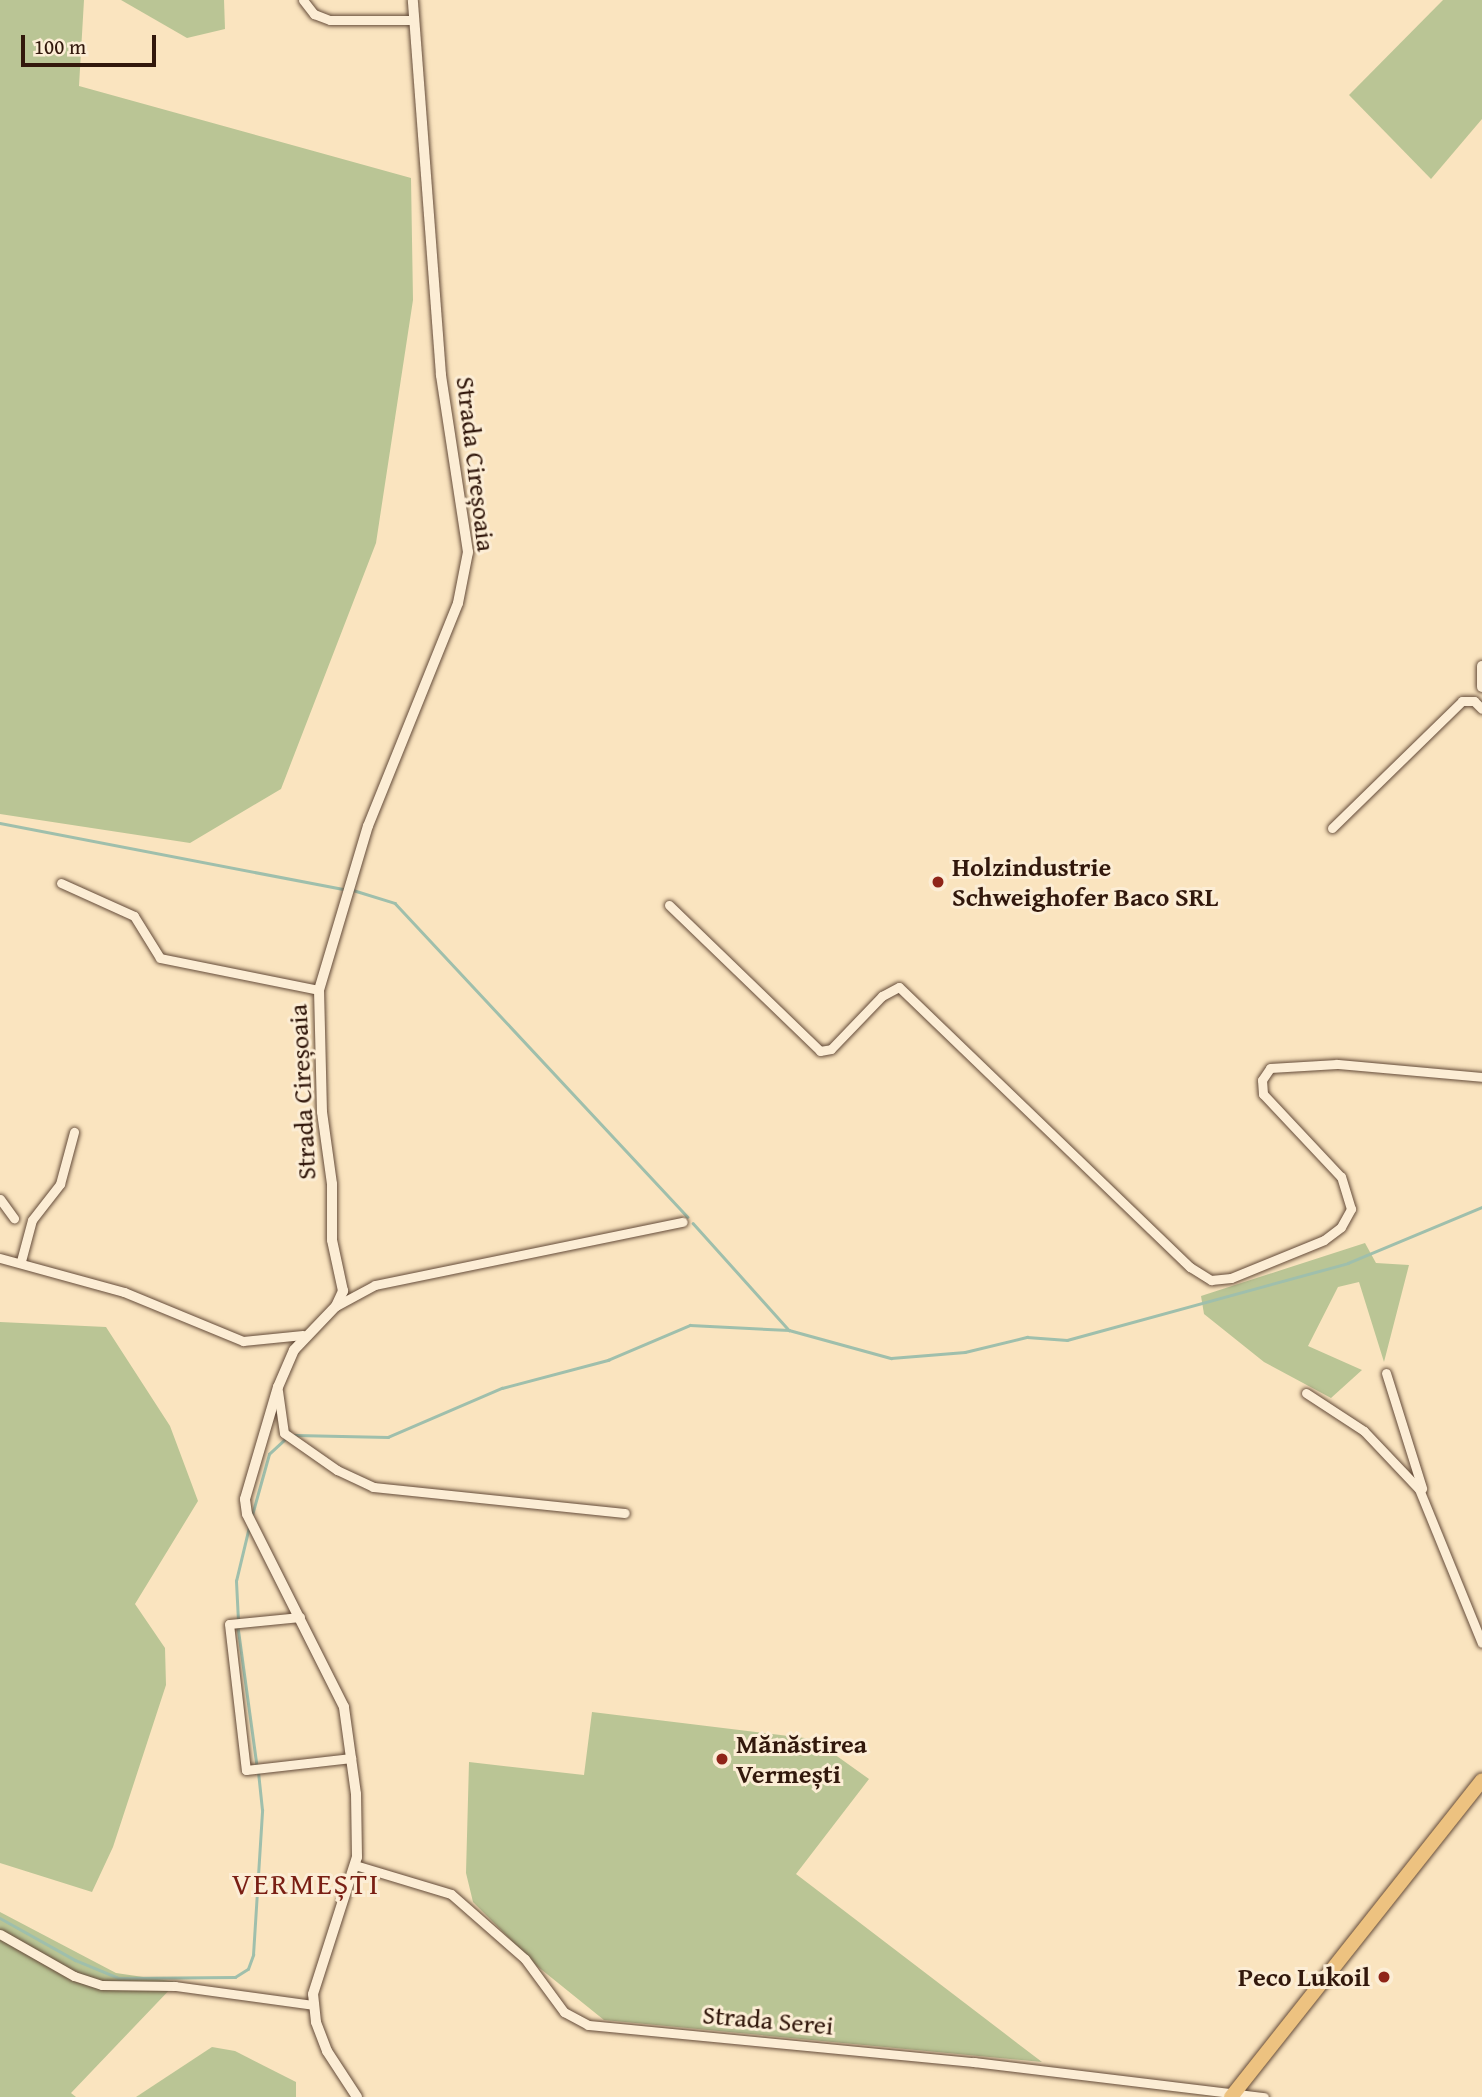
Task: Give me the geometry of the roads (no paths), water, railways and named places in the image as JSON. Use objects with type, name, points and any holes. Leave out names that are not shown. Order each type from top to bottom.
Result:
[{"type":"main road","points":[[1233,2095],[1482,1780]]},
{"type":"street","points":[[303,0],[314,14],[330,20],[411,20]]},
{"type":"street","name":"Strada Cireșoaia","points":[[336,1306],[343,1291],[332,1240],[331,1184],[322,1112],[319,990],[368,826],[458,603],[468,552],[441,375],[411,20],[412,0]]},
{"type":"street","points":[[1482,666],[1482,687]]},
{"type":"street","points":[[1332,828],[1462,701],[1474,701],[1482,709]]},
{"type":"street","points":[[61,883],[134,916],[160,958],[319,990]]},
{"type":"street","points":[[669,905],[820,1051],[831,1049],[882,996],[899,987],[1191,1267],[1211,1280],[1231,1278],[1324,1240],[1341,1227],[1351,1209],[1341,1177],[1263,1094],[1262,1080],[1270,1068],[1337,1064],[1482,1077]]},
{"type":"street","points":[[20,1261],[32,1220],[60,1184],[74,1132]]},
{"type":"street","points":[[0,1199],[14,1218]]},
{"type":"street","points":[[357,2097],[327,2051],[314,2004],[317,1979],[355,1865],[358,1823],[344,1707],[247,1514],[245,1499],[278,1387],[303,1335],[336,1306],[375,1285],[683,1222]]},
{"type":"street","points":[[0,1258],[20,1261],[124,1292],[243,1341],[303,1335]]},
{"type":"street","points":[[1386,1373],[1426,1502],[1482,1643]]},
{"type":"street","points":[[278,1387],[284,1433],[337,1470],[373,1487],[625,1513]]},
{"type":"street","points":[[1307,1393],[1371,1437],[1410,1477],[1426,1502]]},
{"type":"street","points":[[300,1617],[229,1624],[230,1658],[237,1667],[246,1770],[351,1758]]},
{"type":"street","name":"Strada Serei","points":[[355,1865],[451,1894],[525,1959],[564,2012],[588,2025],[961,2060],[1264,2097]]},
{"type":"street","points":[[0,1934],[74,1976],[102,1985],[175,1986],[314,2004]]},
{"type":"waterway","points":[[0,823],[343,889]]},
{"type":"waterway","points":[[353,890],[395,903],[688,1217]]},
{"type":"waterway","points":[[295,1435],[388,1437],[502,1388],[608,1360],[690,1325],[789,1330],[891,1358],[965,1352],[1027,1337],[1067,1340],[1348,1263],[1482,1207]]},
{"type":"waterway","points":[[693,1223],[789,1330]]},
{"type":"waterway","points":[[252,1515],[269,1454],[285,1439]]},
{"type":"waterway","points":[[238,1621],[236,1581],[249,1527]]},
{"type":"waterway","points":[[238,1627],[257,1766]]},
{"type":"waterway","points":[[0,1918],[75,1960],[119,1978],[235,1977],[248,1969],[253,1955],[262,1810],[258,1773]]},
{"type":"place","name":"Holzindustrie Schweighofer Baco SRL","points":[[938,882]]},
{"type":"place","name":"Mănăstirea Vermești","points":[[722,1759]]},
{"type":"place","name":"Peco Lukoil","points":[[1384,1977]]},
{"type":"district","name":"VERMEȘTI","points":[[306,1883]]}]
